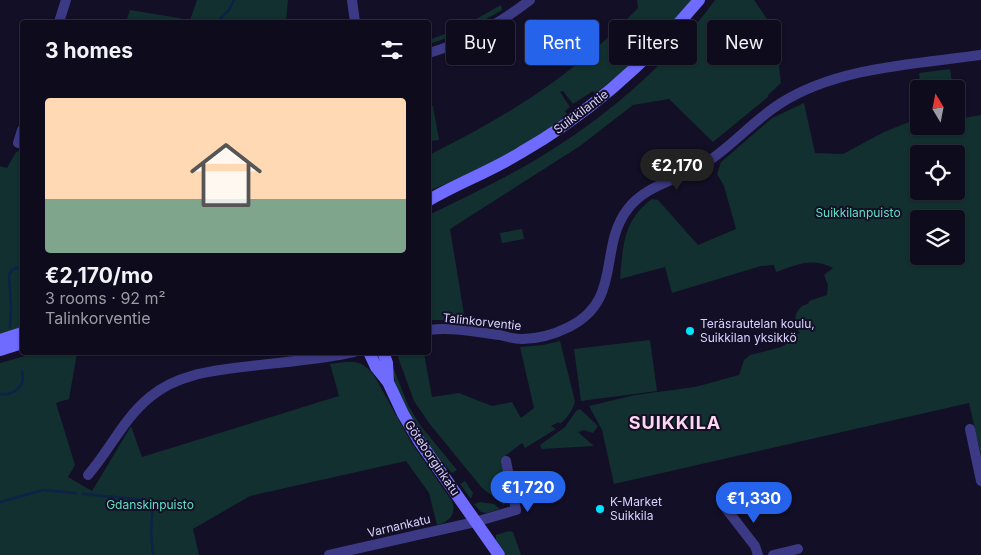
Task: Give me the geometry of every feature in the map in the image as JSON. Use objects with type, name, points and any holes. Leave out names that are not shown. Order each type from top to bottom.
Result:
[{"type":"main road","name":"Suikkilantie","points":[[435,195],[518,154],[583,112],[648,57],[699,0]]},
{"type":"main road","points":[[0,340],[20,334]]},
{"type":"main road","points":[[0,350],[20,344]]},
{"type":"main road","name":"Göteborginkatu","points":[[370,355],[376,367],[388,382],[415,435],[499,555]]},
{"type":"main road","name":"Göteborginkatu","points":[[384,355],[387,363],[388,382]]},
{"type":"street","points":[[59,20],[66,0]]},
{"type":"street","points":[[352,0],[355,20]]},
{"type":"street","points":[[431,52],[476,35],[530,0]]},
{"type":"street","name":"Talinkorventie","points":[[431,330],[452,329],[520,339],[544,336],[570,326],[588,314],[600,298],[605,286],[617,231],[623,216],[632,203],[650,190],[712,159],[781,103],[808,89],[836,79],[878,70],[981,55]]},
{"type":"street","points":[[18,143],[20,136]]},
{"type":"street","points":[[88,475],[135,411],[150,396],[178,380],[215,370],[331,355]]},
{"type":"street","points":[[970,430],[981,481]]},
{"type":"street","name":"Varnankatu","points":[[329,555],[475,522],[516,510],[506,461]]},
{"type":"street","points":[[724,506],[751,539],[758,555]]},
{"type":"street","points":[[773,555],[798,549]]},
{"type":"green space","points":[[197,0],[288,0],[286,20],[190,20]]},
{"type":"green space","points":[[637,0],[693,0],[675,20],[626,20],[638,8]]},
{"type":"green space","points":[[715,0],[754,0],[768,20],[707,20],[707,65],[779,65],[781,83],[768,97],[713,142],[669,99],[633,105],[580,146],[450,229],[465,320],[431,320],[431,214],[491,184],[550,151],[597,119],[659,65],[697,65],[697,23]]},
{"type":"green space","points":[[501,5],[502,10],[484,20],[474,20]]},
{"type":"green space","points":[[130,10],[190,20],[127,20]]},
{"type":"green space","points":[[446,34],[446,38],[431,43],[431,39]]},
{"type":"green space","points":[[609,36],[609,65],[631,65],[595,94],[593,91],[573,104],[563,91],[560,92],[570,107],[565,111],[567,114],[547,131],[470,173],[431,190],[431,154],[514,108],[575,65],[599,65],[599,45]]},
{"type":"green space","points":[[950,69],[952,80],[920,80],[919,73]]},
{"type":"green space","name":"Suikkilanpuisto","points":[[804,103],[815,153],[843,154],[884,132],[910,122],[910,135],[965,135],[965,118],[981,115],[981,455],[969,403],[614,484],[602,430],[589,406],[635,395],[695,387],[739,375],[744,360],[750,355],[781,347],[785,345],[791,336],[800,333],[795,320],[797,312],[803,305],[808,304],[809,301],[827,295],[828,285],[824,275],[833,268],[818,263],[804,263],[776,272],[774,265],[761,266],[672,293],[665,267],[620,279],[624,245],[630,225],[642,207],[652,199],[658,200],[698,245],[736,229],[724,186],[717,174],[721,162],[772,118]]},
{"type":"green space","points":[[431,106],[433,106],[439,140],[431,141]]},
{"type":"green space","points":[[20,151],[20,331],[0,336],[0,166],[7,168],[16,152]]},
{"type":"green space","points":[[522,229],[524,239],[502,243],[500,233]]},
{"type":"green space","points":[[650,340],[657,391],[581,401],[574,349]]},
{"type":"green space","points":[[560,341],[575,401],[563,422],[551,426],[556,429],[525,448],[522,443],[505,456],[509,489],[507,501],[504,505],[482,488],[429,423],[414,401],[398,357],[400,355],[424,355],[432,397],[459,393],[492,406],[512,402],[521,418],[534,408],[520,347]]},
{"type":"green space","name":"Gdanskinpuisto","points":[[29,355],[77,355],[69,399],[56,403],[75,465],[68,477],[92,491],[131,426],[142,457],[339,396],[330,364],[356,362],[365,367],[375,377],[411,442],[452,501],[453,514],[448,520],[437,525],[429,493],[406,461],[250,496],[193,529],[199,555],[0,555],[0,363]]},
{"type":"green space","points":[[393,367],[408,405],[420,425],[457,470],[452,473],[433,453],[420,435],[397,388]]},
{"type":"green space","points":[[580,409],[598,426],[593,433],[584,430],[578,432],[594,446],[542,449],[540,445],[565,427],[576,411]]},
{"type":"green space","points":[[465,481],[473,493],[471,499],[460,484]]},
{"type":"green space","points":[[480,502],[494,504],[500,509],[487,513],[481,512],[474,504]]},
{"type":"green space","points":[[509,531],[513,532],[521,555],[506,555],[496,540],[496,535]]},
{"type":"waterway","points":[[219,20],[229,10],[234,0]]},
{"type":"waterway","points":[[10,327],[9,275],[12,270],[20,267]]},
{"type":"waterway","points":[[0,394],[8,394],[17,390],[23,380],[22,371]]},
{"type":"waterway","points":[[0,502],[43,490],[76,493]]},
{"type":"waterway","points":[[83,494],[145,500]]},
{"type":"waterway","points":[[153,501],[151,531],[153,555]]},
{"type":"place","name":"Teräsrautelan koulu, Suikkilan yksikkö","points":[[690,331]]},
{"type":"place","name":"K-Market Suikkila","points":[[600,509]]},
{"type":"district","name":"SUIKKILA","points":[[675,423]]}]
